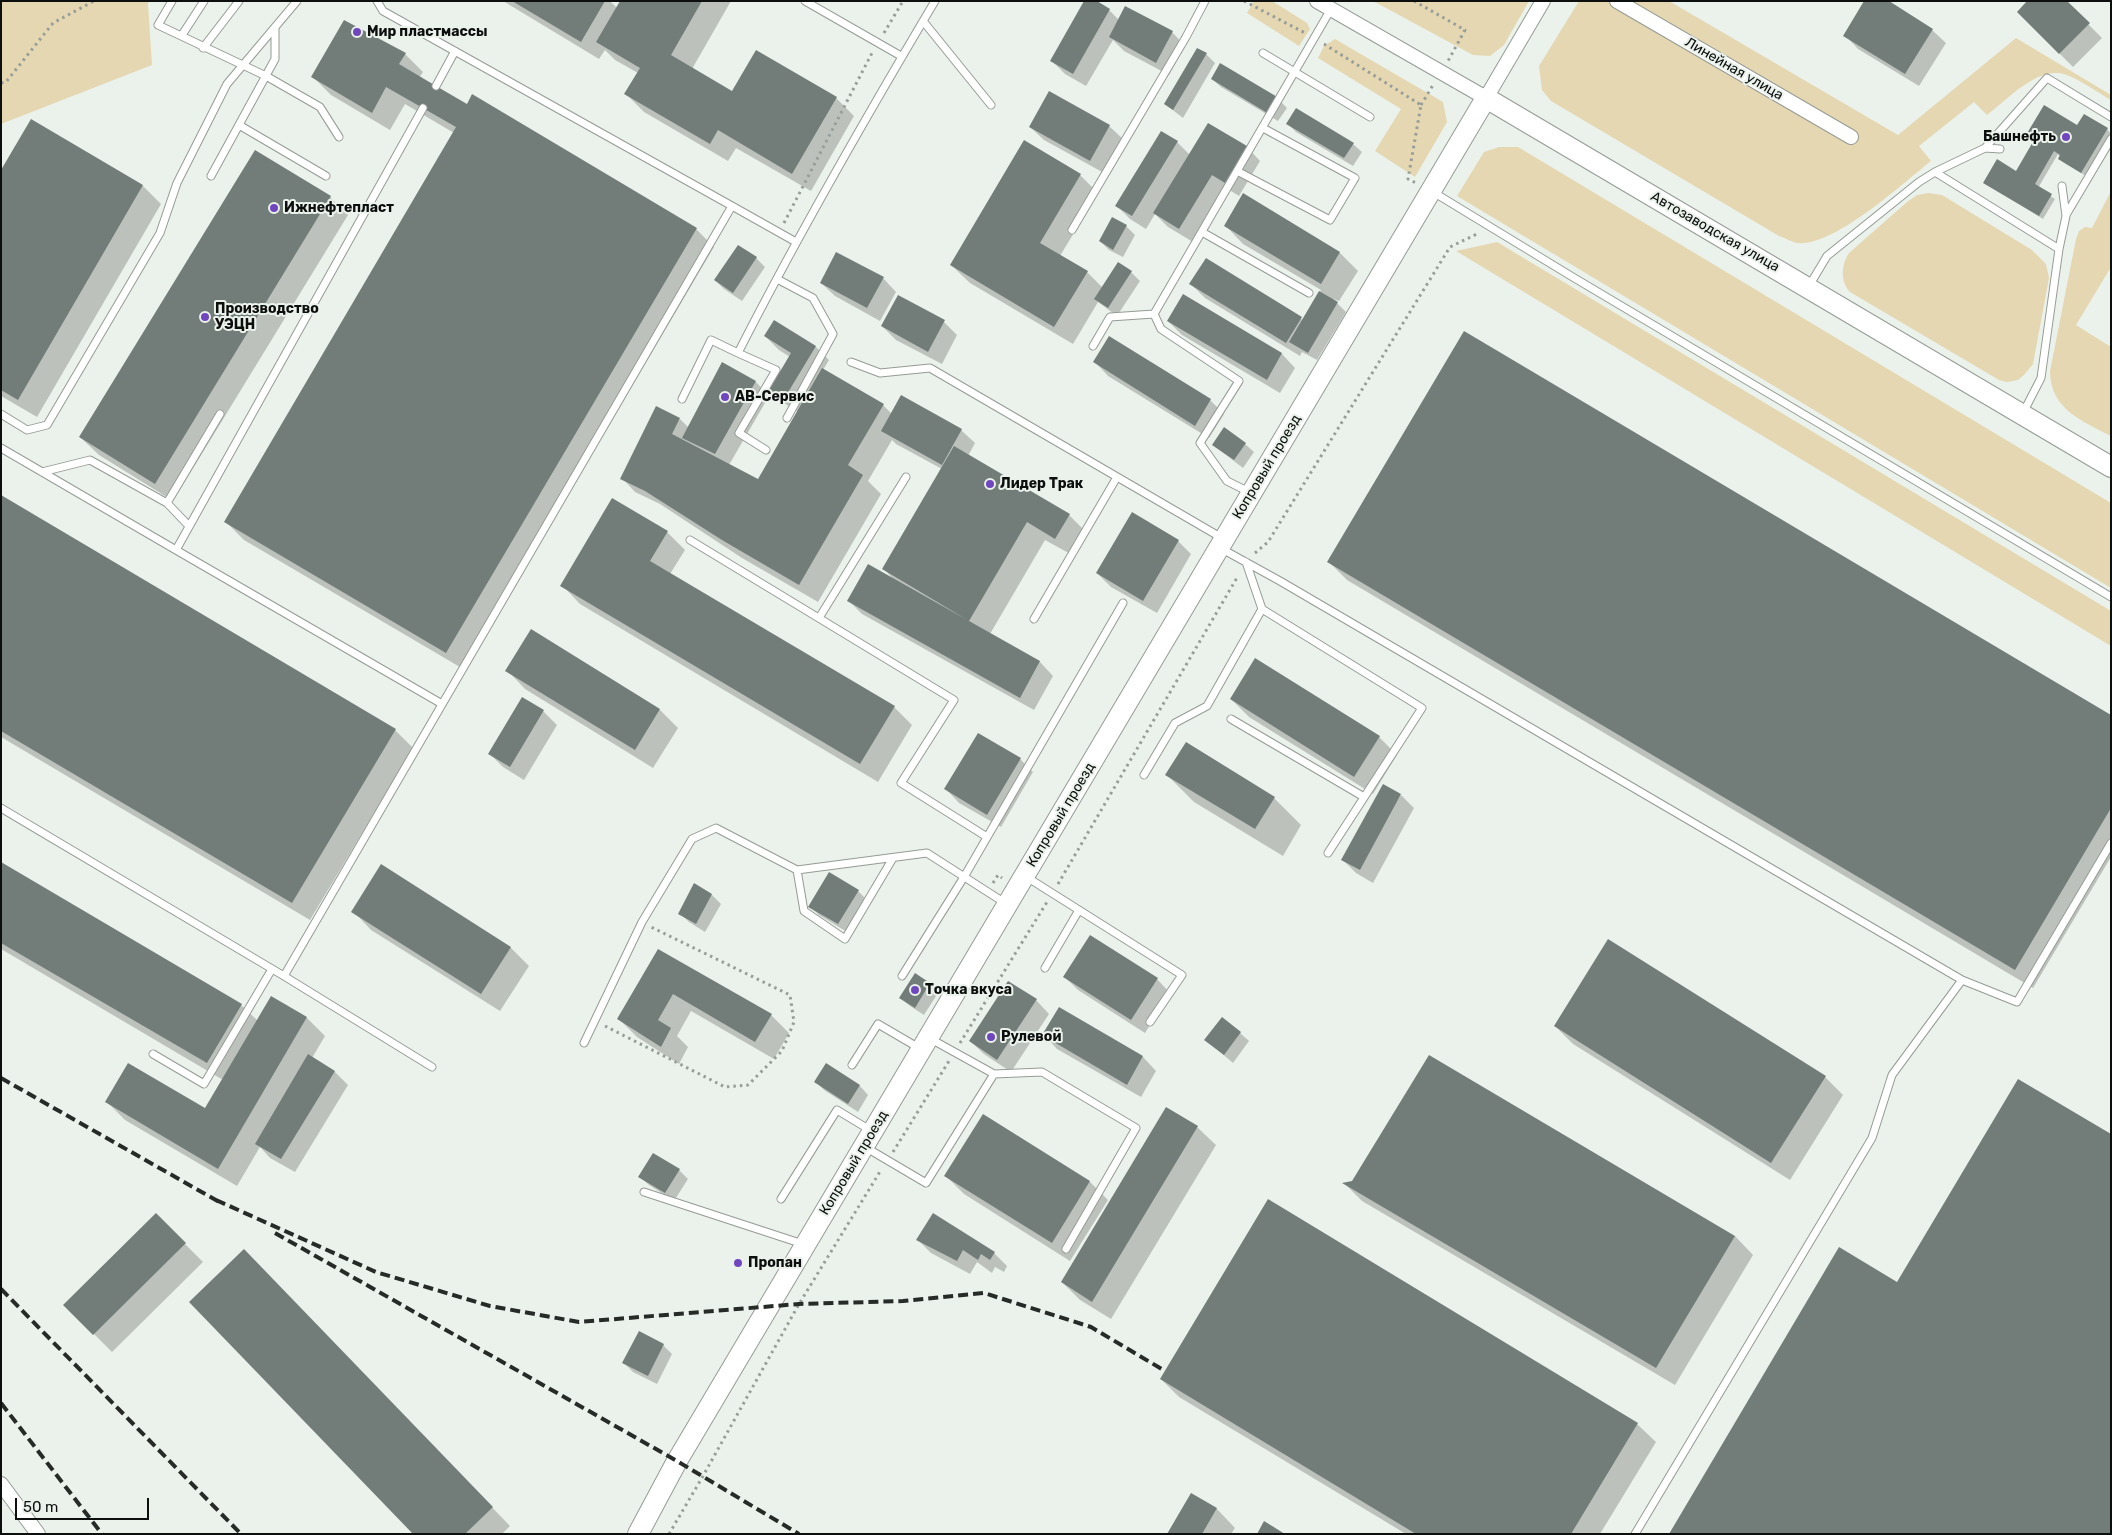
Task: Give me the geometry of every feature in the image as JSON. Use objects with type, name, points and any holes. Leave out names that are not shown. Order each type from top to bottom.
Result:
[{"type":"main road","name":"Копровый проезд","points":[[638,1534],[678,1461],[805,1245],[1486,98]]},
{"type":"main road","name":"Автозаводская улица","points":[[1486,98],[2111,467]]},
{"type":"street","name":"Автозаводская улица","points":[[1317,1],[1486,98]]},
{"type":"street","points":[[1486,98],[1543,1]]},
{"type":"street","name":"Линейная улица","points":[[1617,1],[1851,137]]},
{"type":"street","points":[[1,1484],[38,1534]]},
{"type":"lane","points":[[172,1],[158,25],[182,35],[203,48],[266,76],[320,107],[340,137]]},
{"type":"lane","points":[[182,35],[204,1]]},
{"type":"lane","points":[[203,48],[239,1]]},
{"type":"lane","points":[[1,414],[26,430],[47,425],[160,233],[177,183],[227,84],[297,1]]},
{"type":"lane","points":[[377,1],[383,11],[796,242]]},
{"type":"lane","points":[[806,1],[901,56]]},
{"type":"lane","points":[[738,353],[796,242],[901,56],[935,1]]},
{"type":"lane","points":[[1072,230],[1186,37],[1205,1]]},
{"type":"lane","points":[[1154,314],[1332,9]]},
{"type":"lane","points":[[923,21],[991,105]]},
{"type":"lane","points":[[211,176],[275,59],[275,27]]},
{"type":"lane","points":[[436,86],[455,51]]},
{"type":"lane","points":[[1264,54],[1370,117]]},
{"type":"lane","points":[[1808,287],[1827,256],[1919,182],[1985,148],[2047,78],[2111,117]]},
{"type":"lane","points":[[176,550],[423,108]]},
{"type":"lane","points":[[239,126],[326,176]]},
{"type":"lane","points":[[1238,171],[1330,220],[1355,178],[1263,128]]},
{"type":"lane","points":[[2022,414],[2041,378],[2059,249],[2066,216],[2111,139]]},
{"type":"lane","points":[[1985,148],[2000,149]]},
{"type":"lane","points":[[1936,172],[2059,249]]},
{"type":"lane","points":[[2062,186],[2066,216]]},
{"type":"lane","points":[[1431,191],[2111,597]]},
{"type":"lane","points":[[284,976],[732,206]]},
{"type":"lane","points":[[1202,232],[1309,294]]},
{"type":"lane","points":[[777,279],[813,298],[833,334],[788,418]]},
{"type":"lane","points":[[1154,314],[1161,330],[1239,381],[1200,444],[1227,481],[1251,494]]},
{"type":"lane","points":[[1093,346],[1110,317],[1154,314]]},
{"type":"lane","points":[[682,399],[710,340],[776,370],[739,433],[766,450]]},
{"type":"lane","points":[[851,362],[880,374],[930,368],[1117,477],[1222,543],[1246,562],[1962,980],[2017,1002],[2111,843]]},
{"type":"lane","points":[[166,503],[220,414]]},
{"type":"lane","points":[[1,448],[442,704]]},
{"type":"lane","points":[[42,472],[90,460],[166,503],[189,526]]},
{"type":"lane","points":[[819,618],[906,477]]},
{"type":"lane","points":[[1034,620],[1117,477]]},
{"type":"lane","points":[[690,540],[954,700],[901,783],[987,837]]},
{"type":"lane","points":[[1246,562],[1262,609],[1422,708],[1328,853]]},
{"type":"lane","points":[[902,976],[964,877],[1123,603]]},
{"type":"lane","points":[[1144,775],[1175,723],[1207,706],[1262,609]]},
{"type":"lane","points":[[1231,719],[1364,797]]},
{"type":"lane","points":[[1,808],[284,976],[432,1067]]},
{"type":"lane","points":[[584,1043],[642,922],[692,839],[716,828],[797,870],[928,853],[1007,905]]},
{"type":"lane","points":[[797,870],[804,912],[845,939],[893,858]]},
{"type":"lane","points":[[1025,875],[1182,975],[1150,1022]]},
{"type":"lane","points":[[1045,968],[1079,910]]},
{"type":"lane","points":[[153,1054],[204,1084],[272,969]]},
{"type":"lane","points":[[1635,1534],[1872,1138],[1892,1075],[1962,980]]},
{"type":"lane","points":[[852,1065],[878,1024],[994,1074],[1042,1072],[1136,1128],[1066,1249]]},
{"type":"lane","points":[[781,1199],[837,1110],[868,1139],[926,1183],[994,1074]]},
{"type":"lane","points":[[644,1192],[805,1245]]},
{"type":"path","points":[[1,83],[6,82],[53,22],[94,1]]},
{"type":"path","points":[[779,233],[878,42],[903,1]]},
{"type":"path","points":[[1244,1],[1315,38],[1420,106]]},
{"type":"path","points":[[1414,1],[1465,30],[1442,72],[1420,106],[1408,179],[1431,191]]},
{"type":"path","points":[[1121,778],[1246,562],[1268,542],[1450,247],[1491,227]]},
{"type":"path","points":[[596,1021],[725,1087],[748,1085],[782,1051],[794,1022],[790,996],[642,922]]},
{"type":"shaded area","points":[[1,1],[149,1],[152,65],[1,124]]},
{"type":"shaded area","points":[[1254,1],[1272,1],[1307,23],[1310,29],[1299,46],[1247,13]]},
{"type":"shaded area","points":[[1373,1],[1529,1],[1504,45],[1490,56],[1473,55]]},
{"type":"shaded area","points":[[1579,1],[1669,1],[1898,135],[2016,38],[2111,95],[2111,100],[2073,77],[2056,73],[2046,74],[2024,85],[1987,115],[1974,102],[1919,146],[1931,161],[1886,198],[1848,225],[1829,235],[1812,242],[1797,243],[1779,236],[1551,101],[1542,90],[1539,66]]},
{"type":"shaded area","points":[[1335,39],[1443,102],[1447,122],[1415,177],[1375,151],[1401,109],[1318,58],[1324,46]]},
{"type":"shaded area","points":[[1499,147],[1518,147],[2111,503],[2111,588],[1457,196],[1484,152]]},
{"type":"shaded area","points":[[2111,191],[2111,267],[2076,325],[2111,347],[2111,436],[2079,419],[2062,404],[2055,395],[2051,384],[2050,371],[2076,239],[2079,231],[2085,227],[2092,228]]},
{"type":"shaded area","points":[[1928,193],[1942,195],[2032,250],[2046,264],[2049,278],[2033,364],[2018,380],[2007,382],[1999,380],[1850,292],[1844,283],[1843,268],[1849,253],[1907,202],[1917,195]]},
{"type":"shaded area","points":[[1497,242],[2111,611],[2111,646],[1456,251]]},
{"type":"building","points":[[512,1],[605,1],[581,42]]},
{"type":"building","points":[[620,1],[702,1],[671,55],[732,91],[756,50],[837,97],[792,174],[718,130],[710,144],[624,94],[640,68],[596,42]]},
{"type":"building","points":[[1084,1],[1097,1],[1110,9],[1073,74],[1050,61]]},
{"type":"building","points":[[1864,1],[1889,1],[1933,29],[1905,74],[1843,36]]},
{"type":"building","points":[[2027,1],[2067,1],[2090,23],[2059,54],[2017,12]]},
{"type":"building","points":[[1125,6],[1173,31],[1156,63],[1109,37]]},
{"type":"building","points":[[344,20],[406,53],[399,64],[436,86],[467,104],[472,94],[697,228],[446,653],[224,522],[456,127],[386,87],[372,113],[311,77]]},
{"type":"building","points":[[1197,48],[1207,53],[1173,110],[1164,104]]},
{"type":"building","points":[[1220,63],[1279,98],[1269,114],[1211,79]]},
{"type":"building","points":[[1049,91],[1110,125],[1090,161],[1029,127]]},
{"type":"building","points":[[2044,105],[2077,125],[2084,114],[2108,128],[2081,173],[2058,159],[2060,155],[2054,151],[2035,184],[2052,194],[2039,216],[1983,183],[1997,159],[2016,171],[2034,140],[2026,135]]},
{"type":"building","points":[[1296,108],[1354,143],[1344,158],[1286,124]]},
{"type":"building","points":[[31,119],[143,185],[18,400],[1,390],[1,170]]},
{"type":"building","points":[[1208,123],[1247,146],[1225,183],[1212,175],[1179,229],[1153,213]]},
{"type":"building","points":[[1161,131],[1178,141],[1132,216],[1115,206]]},
{"type":"building","points":[[1024,140],[1081,174],[1040,243],[1088,271],[1054,327],[950,265]]},
{"type":"building","name":"Производство УЭЦН","points":[[255,150],[331,196],[155,484],[79,437]]},
{"type":"building","points":[[1243,193],[1340,252],[1321,284],[1224,226]]},
{"type":"building","points":[[1112,217],[1127,225],[1113,250],[1099,241]]},
{"type":"building","points":[[738,245],[757,257],[733,293],[714,280]]},
{"type":"building","points":[[836,252],[884,277],[867,308],[820,283]]},
{"type":"building","points":[[1206,258],[1302,317],[1286,343],[1189,284]]},
{"type":"building","points":[[1118,262],[1132,271],[1108,308],[1094,299]]},
{"type":"building","points":[[1319,291],[1338,302],[1308,353],[1289,342]]},
{"type":"building","points":[[1183,294],[1282,353],[1267,380],[1167,321]]},
{"type":"building","points":[[898,295],[945,320],[928,352],[881,326]]},
{"type":"building","points":[[774,320],[816,346],[784,399],[769,390],[791,353],[764,336]]},
{"type":"building","points":[[1464,331],[2111,715],[2111,808],[2015,970],[1327,562]]},
{"type":"building","points":[[1109,336],[1211,399],[1195,426],[1093,362]]},
{"type":"building","name":"АВ-Сервис","points":[[722,362],[756,381],[715,454],[682,438]]},
{"type":"building","points":[[822,368],[884,404],[848,465],[863,475],[799,585],[722,540],[645,491],[620,479],[656,406],[680,418],[672,434],[758,479]]},
{"type":"building","points":[[901,395],[962,429],[942,465],[881,431]]},
{"type":"building","points":[[1224,427],[1246,443],[1234,460],[1212,445]]},
{"type":"building","points":[[954,446],[1070,514],[1055,539],[1027,522],[969,621],[882,569]]},
{"type":"building","points":[[1,495],[396,729],[292,903],[1,731]]},
{"type":"building","points":[[612,498],[668,531],[650,561],[895,706],[860,764],[560,586]]},
{"type":"building","points":[[1132,512],[1179,540],[1143,601],[1096,573]]},
{"type":"building","points":[[868,564],[1040,661],[1020,698],[847,601]]},
{"type":"building","points":[[531,629],[660,709],[635,750],[505,671]]},
{"type":"building","points":[[1255,658],[1380,736],[1354,777],[1230,699]]},
{"type":"building","points":[[522,697],[544,710],[510,767],[488,754]]},
{"type":"building","points":[[978,733],[1021,758],[987,815],[944,789]]},
{"type":"building","points":[[1186,742],[1275,797],[1255,829],[1165,775]]},
{"type":"building","points":[[1383,784],[1401,794],[1360,870],[1341,860]]},
{"type":"building","points":[[1,862],[242,1004],[207,1063],[1,943]]},
{"type":"building","points":[[381,864],[511,947],[481,994],[351,912]]},
{"type":"building","points":[[829,872],[859,890],[838,924],[808,907]]},
{"type":"building","points":[[694,883],[712,894],[696,924],[678,914]]},
{"type":"building","points":[[1090,935],[1158,978],[1131,1020],[1063,977]]},
{"type":"building","points":[[1608,939],[1826,1076],[1771,1163],[1554,1026]]},
{"type":"building","points":[[658,949],[772,1014],[755,1042],[673,994],[658,1020],[671,1028],[661,1047],[617,1019]]},
{"type":"building","name":"Точка вкуса","points":[[915,973],[930,983],[915,1008],[899,998]]},
{"type":"building","points":[[1008,981],[1037,999],[997,1060],[969,1041]]},
{"type":"building","points":[[271,996],[307,1017],[218,1169],[105,1102],[128,1063],[205,1108]]},
{"type":"building","points":[[1059,1007],[1143,1056],[1127,1085],[1042,1035]]},
{"type":"building","points":[[1222,1017],[1241,1032],[1224,1055],[1204,1040]]},
{"type":"building","points":[[308,1054],[335,1071],[281,1159],[255,1144]]},
{"type":"building","points":[[1429,1055],[1735,1236],[1656,1368],[1342,1183],[1352,1181]]},
{"type":"building","points":[[826,1063],[860,1085],[848,1104],[814,1082]]},
{"type":"building","points":[[2018,1079],[2111,1134],[2111,1534],[1669,1534],[1839,1247],[1897,1282]]},
{"type":"building","points":[[1166,1107],[1198,1126],[1092,1302],[1061,1282]]},
{"type":"building","points":[[983,1114],[1090,1181],[1052,1243],[944,1176]]},
{"type":"building","points":[[653,1153],[680,1169],[665,1193],[638,1177]]},
{"type":"building","points":[[1268,1199],[1638,1423],[1571,1534],[1416,1534],[1160,1379]]},
{"type":"building","points":[[156,1213],[186,1243],[93,1335],[63,1305]]},
{"type":"building","points":[[933,1213],[995,1252],[990,1260],[981,1254],[978,1260],[963,1250],[957,1261],[916,1240]]},
{"type":"building","points":[[244,1249],[493,1507],[465,1534],[413,1534],[189,1302]]},
{"type":"building","points":[[639,1331],[664,1344],[648,1376],[622,1363]]},
{"type":"building","points":[[1191,1493],[1217,1508],[1202,1534],[1167,1534]]},
{"type":"building","points":[[1264,1521],[1285,1534],[1257,1534]]},
{"type":"railway","points":[[1,1078],[221,1203]]},
{"type":"railway","points":[[216,1200],[376,1272],[490,1306],[579,1322],[799,1304],[903,1301],[984,1293],[1091,1327],[1165,1371]]},
{"type":"railway","points":[[275,1233],[677,1461],[799,1534]]},
{"type":"railway","points":[[1,1289],[241,1534]]},
{"type":"railway","points":[[1,1403],[102,1534]]},
{"type":"place","name":"Мир пластмассы","points":[[357,32]]},
{"type":"place","name":"Башнефть","points":[[2066,137]]},
{"type":"place","name":"Ижнефтепласт","points":[[274,208]]},
{"type":"place","name":"Производство УЭЦН","points":[[205,317]]},
{"type":"place","name":"АВ-Сервис","points":[[725,397]]},
{"type":"place","name":"Лидер Трак","points":[[990,484]]},
{"type":"place","name":"Точка вкуса","points":[[915,990]]},
{"type":"place","name":"Рулевой","points":[[991,1037]]},
{"type":"place","name":"Пропан","points":[[738,1263]]}]
